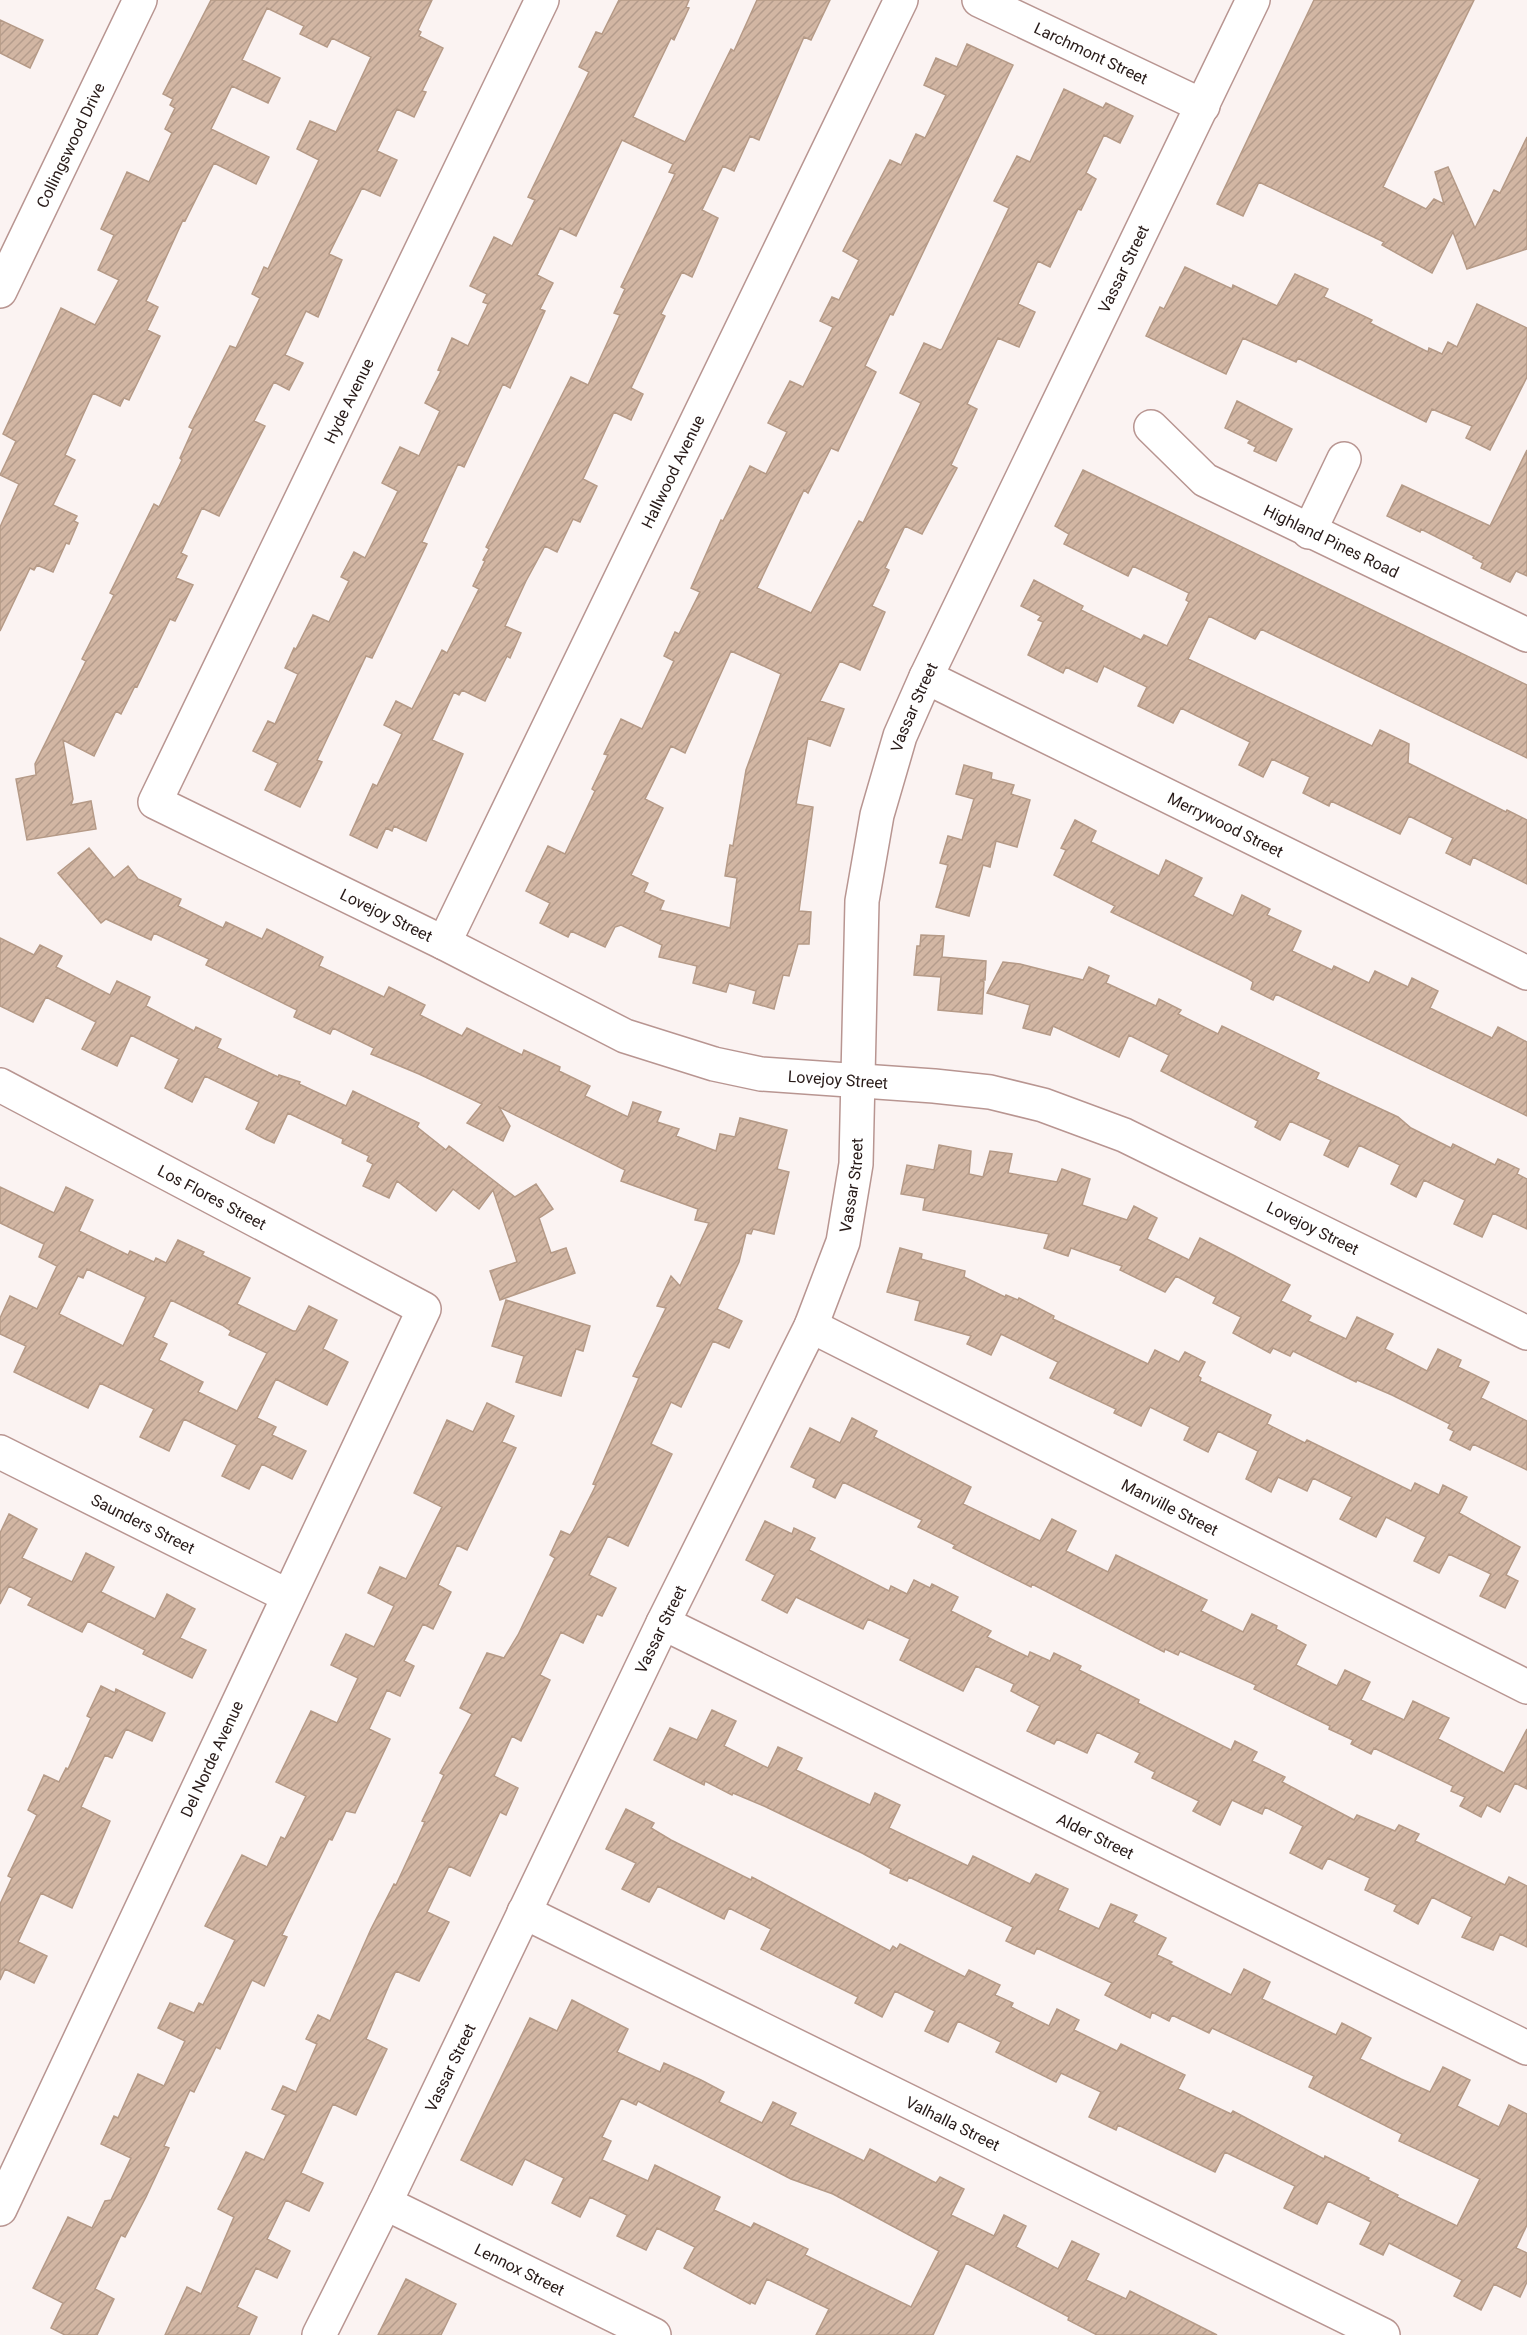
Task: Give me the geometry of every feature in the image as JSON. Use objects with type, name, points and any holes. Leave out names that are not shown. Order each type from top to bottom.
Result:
[{"type":"street","name":"Collingswood Drive","points":[[0,291],[140,0]]},
{"type":"street","name":"Hyde Avenue","points":[[155,802],[542,0]]},
{"type":"street","name":"Hallwood Avenue","points":[[444,943],[901,0]]},
{"type":"street","name":"Larchmont Street","points":[[979,0],[1203,106]]},
{"type":"street","name":"Vassar Street","points":[[319,2335],[385,2203],[663,1623],[812,1326],[843,1242],[856,1164],[862,901],[877,815],[900,736],[926,677],[1253,0]]},
{"type":"street","name":"Highland Pines Road","points":[[1150,427],[1205,480],[1527,635]]},
{"type":"street","points":[[1310,532],[1344,459]]},
{"type":"street","name":"Merrywood Street","points":[[926,677],[1527,973]]},
{"type":"street","name":"Lovejoy Street","points":[[155,802],[444,943],[624,1035],[669,1052],[761,1074],[990,1092],[1084,1119],[1125,1135],[1527,1333]]},
{"type":"street","name":"Los Flores Street","points":[[0,1085],[424,1309]]},
{"type":"street","name":"Del Norde Avenue","points":[[0,2209],[424,1309]]},
{"type":"street","name":"Manville Street","points":[[812,1326],[1527,1688]]},
{"type":"street","name":"Saunders Street","points":[[0,1452],[288,1596]]},
{"type":"street","name":"Alder Street","points":[[663,1623],[1527,2048]]},
{"type":"street","name":"Valhalla Street","points":[[524,1912],[1383,2335]]},
{"type":"street","name":"Lennox Street","points":[[385,2203],[654,2335]]},
{"type":"building","points":[[211,0],[432,0],[418,30],[421,32],[419,36],[443,48],[422,91],[426,92],[414,117],[397,109],[377,151],[397,160],[380,196],[362,188],[329,254],[342,260],[318,317],[306,311],[285,355],[303,363],[289,390],[274,382],[254,421],[265,426],[219,516],[202,508],[181,553],[187,556],[176,578],[193,585],[175,621],[170,619],[137,687],[135,686],[121,714],[116,711],[94,756],[63,740],[73,799],[71,805],[91,801],[96,829],[27,840],[16,779],[36,775],[35,764],[86,661],[82,659],[114,595],[110,593],[154,504],[159,507],[182,460],[180,458],[193,429],[189,427],[230,346],[236,348],[260,298],[252,294],[264,267],[268,269],[319,160],[297,149],[310,121],[336,132],[371,57],[332,38],[327,47],[300,34],[304,26],[267,8],[242,60],[280,78],[268,103],[232,86],[211,129],[269,157],[256,184],[214,163],[185,221],[183,220],[146,301],[158,307],[147,330],[160,336],[129,400],[124,398],[120,406],[93,393],[65,455],[75,460],[53,505],[77,516],[74,521],[78,523],[69,544],[66,543],[53,572],[37,565],[34,570],[30,568],[0,631],[0,527],[19,484],[0,475],[16,441],[3,434],[61,308],[95,325],[119,280],[98,270],[114,235],[101,229],[127,172],[149,182],[172,133],[165,129],[175,108],[170,105],[173,99],[163,94]]},
{"type":"building","points":[[619,0],[689,0],[686,7],[689,8],[674,40],[671,38],[633,117],[685,142],[731,49],[734,51],[757,0],[830,0],[811,40],[804,37],[759,140],[750,136],[734,171],[723,166],[702,210],[718,218],[692,277],[682,272],[661,314],[665,316],[631,388],[643,394],[631,420],[614,412],[583,479],[597,486],[580,522],[573,519],[557,552],[545,546],[505,626],[521,633],[510,658],[507,656],[485,701],[462,690],[459,695],[454,692],[432,740],[463,754],[426,841],[394,826],[392,831],[386,828],[377,848],[350,835],[373,784],[377,786],[402,734],[384,725],[396,701],[412,709],[442,650],[447,653],[479,589],[473,586],[489,549],[486,547],[571,377],[588,385],[620,315],[614,313],[625,289],[621,287],[675,174],[669,172],[673,164],[622,140],[576,236],[560,228],[537,275],[553,283],[540,309],[545,311],[510,388],[503,384],[464,467],[458,464],[422,542],[427,544],[372,658],[366,656],[317,760],[322,762],[300,807],[265,790],[278,763],[253,751],[268,721],[275,724],[298,674],[285,668],[294,648],[296,649],[313,615],[329,622],[349,581],[341,577],[354,552],[365,558],[398,491],[382,483],[400,447],[419,456],[440,411],[425,403],[441,371],[438,370],[452,338],[468,346],[488,304],[483,302],[487,294],[470,286],[494,237],[512,246],[535,200],[528,197],[589,72],[579,67],[596,32],[602,34]]},
{"type":"building","points":[[1314,0],[1474,0],[1383,187],[1426,209],[1434,199],[1444,204],[1435,172],[1448,167],[1475,228],[1494,190],[1500,193],[1527,137],[1527,249],[1467,269],[1453,232],[1432,273],[1382,245],[1384,242],[1259,182],[1243,216],[1217,204]]},
{"type":"building","points":[[0,20],[43,40],[30,68],[0,53]]},
{"type":"building","points":[[967,44],[1013,65],[893,315],[890,314],[865,366],[876,372],[838,451],[831,448],[808,493],[804,490],[757,588],[811,613],[859,521],[863,523],[921,403],[900,393],[924,343],[942,349],[1009,208],[994,201],[1017,156],[1030,162],[1064,89],[1103,108],[1106,103],[1133,116],[1120,143],[1104,135],[1086,173],[1096,179],[1081,210],[1078,209],[1050,267],[1038,261],[1018,304],[1035,312],[1019,347],[998,338],[967,404],[977,409],[951,465],[957,468],[922,534],[905,526],[885,568],[889,570],[872,606],[885,612],[860,670],[840,661],[820,701],[844,709],[830,746],[808,738],[796,804],[813,807],[799,911],[811,912],[809,944],[798,944],[789,976],[783,975],[774,1009],[753,1003],[756,991],[729,983],[726,992],[693,983],[697,966],[659,957],[662,945],[621,925],[615,927],[605,947],[571,931],[568,937],[540,923],[550,903],[526,891],[548,846],[565,854],[595,791],[592,789],[608,755],[604,754],[621,719],[642,729],[674,661],[664,656],[675,632],[679,634],[700,592],[691,588],[721,520],[723,521],[750,466],[766,474],[787,432],[768,423],[790,381],[803,387],[833,327],[820,321],[832,297],[839,300],[859,260],[843,251],[890,160],[901,165],[916,134],[925,138],[946,95],[924,85],[936,58],[957,67]],"holes":[[[731,651],[781,674],[746,770],[733,846],[730,845],[725,876],[737,878],[730,928],[660,910],[664,901],[644,892],[648,883],[631,875],[663,808],[645,799],[671,746],[685,753]]]},
{"type":"building","points":[[1185,267],[1232,289],[1233,285],[1277,306],[1295,274],[1328,289],[1324,297],[1372,320],[1370,323],[1428,352],[1429,348],[1442,354],[1448,342],[1457,347],[1477,304],[1527,328],[1527,377],[1490,450],[1466,438],[1472,426],[1432,409],[1426,422],[1298,358],[1296,362],[1243,338],[1226,374],[1146,336],[1160,307],[1164,309]]},
{"type":"building","points":[[1237,401],[1292,429],[1276,461],[1254,451],[1256,447],[1248,443],[1250,440],[1225,428]]},
{"type":"building","points":[[1527,450],[1527,576],[1516,571],[1510,582],[1481,568],[1483,563],[1473,558],[1474,556],[1421,529],[1420,532],[1387,516],[1402,485],[1490,526]]},
{"type":"building","points":[[1083,470],[1527,685],[1527,758],[1261,629],[1255,639],[1209,616],[1188,659],[1372,746],[1380,730],[1409,744],[1408,763],[1506,812],[1507,810],[1527,820],[1527,884],[1473,857],[1470,865],[1446,853],[1453,838],[1409,816],[1400,834],[1331,801],[1329,806],[1303,793],[1310,777],[1272,759],[1263,777],[1239,765],[1250,742],[1181,708],[1173,723],[1138,706],[1147,687],[1104,666],[1097,682],[1066,667],[1063,673],[1028,655],[1043,622],[1038,620],[1041,616],[1021,606],[1034,580],[1083,606],[1081,610],[1141,640],[1144,635],[1167,646],[1189,602],[1186,600],[1189,593],[1133,566],[1128,576],[1064,544],[1069,534],[1055,526]]},
{"type":"building","points":[[964,765],[992,773],[991,779],[1014,785],[1011,794],[1030,800],[1017,847],[996,841],[990,867],[983,865],[969,916],[936,907],[948,865],[940,863],[948,836],[962,840],[974,799],[956,794]]},
{"type":"building","points":[[1075,820],[1096,831],[1091,842],[1159,876],[1166,860],[1202,878],[1193,896],[1233,916],[1242,895],[1270,909],[1267,915],[1301,931],[1292,951],[1332,970],[1334,966],[1369,983],[1375,971],[1408,987],[1412,978],[1438,991],[1430,1008],[1492,1038],[1498,1027],[1527,1042],[1527,1116],[1276,994],[1273,1000],[1251,989],[1253,982],[1247,978],[1111,912],[1115,906],[1054,875],[1066,850],[1061,848]]},
{"type":"building","points":[[89,848],[114,878],[128,866],[138,879],[181,899],[178,906],[223,928],[226,922],[262,939],[267,929],[323,957],[319,966],[384,997],[389,987],[425,1005],[420,1015],[462,1036],[467,1028],[522,1055],[524,1050],[560,1067],[559,1071],[590,1086],[585,1096],[628,1117],[633,1102],[661,1112],[657,1122],[679,1129],[676,1136],[716,1151],[720,1134],[735,1137],[740,1118],[787,1130],[777,1169],[789,1172],[774,1234],[753,1229],[751,1234],[746,1233],[739,1262],[717,1309],[742,1321],[729,1348],[713,1341],[681,1407],[671,1402],[651,1444],[672,1454],[628,1546],[608,1536],[589,1575],[616,1588],[602,1616],[597,1614],[583,1643],[561,1632],[540,1675],[550,1680],[521,1741],[512,1736],[494,1776],[518,1788],[506,1815],[500,1812],[470,1876],[449,1866],[427,1912],[449,1922],[419,1981],[396,1971],[390,1983],[366,2039],[387,2049],[356,2115],[333,2104],[301,2173],[323,2183],[309,2211],[286,2200],[267,2239],[290,2251],[277,2278],[256,2268],[237,2307],[257,2317],[249,2335],[165,2335],[187,2287],[201,2294],[234,2217],[218,2209],[246,2152],[264,2160],[286,2115],[272,2109],[283,2086],[296,2092],[317,2044],[306,2039],[318,2015],[330,2021],[371,1929],[394,1884],[396,1885],[425,1822],[422,1821],[444,1775],[440,1773],[472,1714],[460,1708],[487,1653],[504,1658],[518,1635],[555,1558],[550,1555],[561,1531],[570,1535],[573,1531],[596,1485],[593,1484],[639,1378],[633,1376],[666,1308],[657,1306],[671,1276],[680,1286],[709,1223],[695,1220],[698,1209],[621,1181],[625,1170],[499,1107],[510,1126],[503,1141],[467,1123],[482,1104],[371,1054],[374,1048],[333,1028],[330,1034],[294,1017],[297,1010],[206,965],[209,959],[154,933],[151,940],[106,919],[101,923],[58,873]]},
{"type":"building","points":[[921,935],[944,936],[942,957],[986,961],[985,980],[980,980],[984,982],[982,1014],[938,1010],[941,977],[914,975],[917,946],[920,946]]},
{"type":"building","points":[[0,938],[34,955],[40,945],[62,956],[56,967],[110,995],[117,981],[150,997],[146,1006],[194,1031],[196,1027],[221,1039],[217,1048],[278,1077],[279,1075],[300,1082],[299,1084],[346,1106],[353,1091],[419,1123],[417,1127],[446,1150],[449,1146],[515,1197],[536,1184],[553,1209],[539,1218],[551,1253],[566,1248],[575,1273],[500,1300],[490,1271],[517,1262],[493,1190],[479,1209],[453,1189],[436,1211],[397,1181],[389,1198],[363,1186],[373,1164],[367,1161],[369,1156],[342,1143],[343,1139],[288,1113],[274,1143],[246,1129],[259,1102],[205,1076],[192,1102],[165,1088],[179,1059],[131,1035],[117,1066],[82,1049],[96,1022],[46,997],[33,1022],[0,1006]]},
{"type":"building","points":[[1003,962],[1083,980],[1089,967],[1109,976],[1106,983],[1156,1006],[1159,999],[1181,1010],[1178,1014],[1218,1034],[1222,1026],[1319,1073],[1316,1079],[1398,1117],[1411,1128],[1451,1148],[1453,1144],[1495,1165],[1498,1159],[1519,1169],[1517,1174],[1527,1179],[1527,1229],[1493,1213],[1482,1237],[1454,1224],[1465,1200],[1424,1180],[1416,1197],[1391,1184],[1400,1165],[1359,1145],[1348,1167],[1324,1155],[1331,1140],[1290,1121],[1280,1140],[1255,1127],[1258,1121],[1161,1071],[1169,1055],[1129,1035],[1119,1057],[1053,1026],[1050,1035],[1023,1028],[1030,1005],[987,993]]},
{"type":"building","points":[[939,1145],[971,1151],[969,1174],[983,1177],[990,1151],[1012,1154],[1008,1173],[1057,1182],[1062,1169],[1090,1179],[1082,1205],[1127,1220],[1134,1206],[1157,1218],[1147,1239],[1189,1260],[1200,1238],[1290,1285],[1281,1301],[1311,1316],[1308,1321],[1346,1339],[1357,1317],[1393,1334],[1385,1349],[1427,1371],[1438,1349],[1461,1360],[1458,1367],[1489,1382],[1481,1398],[1527,1421],[1527,1470],[1473,1444],[1470,1450],[1450,1440],[1454,1431],[1448,1428],[1450,1424],[1392,1395],[1357,1380],[1356,1382],[1293,1351],[1290,1356],[1273,1348],[1270,1353],[1233,1333],[1241,1317],[1213,1303],[1216,1297],[1176,1276],[1165,1292],[1120,1270],[1122,1266],[1071,1248],[1068,1256],[1044,1248],[1049,1234],[923,1210],[925,1198],[901,1194],[907,1165],[934,1170]]},
{"type":"building","points":[[0,1187],[54,1213],[66,1187],[93,1200],[79,1231],[128,1255],[130,1251],[154,1262],[156,1258],[166,1263],[178,1240],[204,1252],[202,1255],[250,1278],[237,1304],[293,1331],[296,1331],[309,1306],[337,1320],[323,1349],[348,1362],[327,1405],[276,1379],[257,1418],[276,1427],[272,1435],[306,1451],[292,1479],[262,1464],[249,1489],[222,1476],[237,1445],[184,1419],[169,1451],[140,1437],[154,1409],[100,1383],[88,1408],[14,1372],[26,1346],[0,1334],[0,1318],[10,1296],[37,1309],[57,1266],[39,1257],[44,1244],[0,1223]],"holes":[[[87,1269],[146,1297],[123,1346],[59,1314],[78,1276],[83,1278]],[[171,1300],[222,1325],[231,1331],[229,1335],[267,1353],[237,1411],[198,1392],[203,1382],[159,1360],[167,1344],[153,1337]]]},
{"type":"building","points":[[900,1248],[922,1254],[921,1259],[965,1271],[964,1277],[1005,1297],[1006,1295],[1018,1300],[1019,1298],[1054,1316],[1053,1319],[1148,1364],[1155,1350],[1179,1362],[1185,1352],[1205,1362],[1198,1376],[1201,1378],[1200,1381],[1271,1415],[1267,1424],[1305,1443],[1307,1440],[1411,1491],[1415,1483],[1439,1495],[1443,1485],[1467,1497],[1459,1513],[1520,1547],[1506,1575],[1518,1581],[1505,1608],[1480,1596],[1491,1574],[1449,1554],[1439,1573],[1414,1561],[1426,1537],[1386,1517],[1376,1537],[1340,1519],[1352,1497],[1313,1478],[1307,1491],[1278,1477],[1271,1492],[1246,1479],[1258,1451],[1218,1431],[1208,1452],[1184,1440],[1190,1427],[1150,1407],[1141,1426],[1114,1413],[1116,1409],[1050,1378],[1058,1362],[1001,1334],[991,1355],[967,1344],[971,1336],[915,1320],[920,1301],[887,1292]]},
{"type":"building","points":[[506,1300],[590,1326],[583,1351],[576,1349],[561,1396],[516,1382],[524,1356],[492,1346]]},
{"type":"building","points":[[487,1403],[514,1416],[502,1442],[516,1448],[467,1550],[457,1545],[438,1585],[451,1592],[433,1629],[423,1624],[404,1661],[414,1666],[400,1696],[387,1690],[369,1729],[390,1739],[355,1813],[346,1811],[332,1840],[329,1839],[282,1935],[287,1937],[264,1986],[252,1980],[220,2049],[216,2047],[194,2092],[190,2090],[164,2146],[169,2148],[146,2197],[125,2237],[121,2235],[95,2289],[114,2299],[97,2335],[65,2335],[51,2328],[63,2303],[33,2288],[68,2217],[92,2228],[105,2201],[111,2200],[131,2158],[101,2144],[114,2116],[118,2118],[138,2074],[164,2086],[185,2041],[158,2028],[170,2003],[194,2013],[199,2003],[203,2005],[235,1940],[205,1926],[242,1855],[267,1867],[281,1837],[285,1839],[306,1796],[276,1782],[311,1711],[337,1723],[358,1678],[331,1665],[346,1634],[374,1647],[394,1606],[368,1593],[380,1567],[406,1579],[442,1507],[414,1493],[447,1420],[473,1432]]},
{"type":"building","points":[[852,1418],[877,1431],[874,1437],[971,1487],[963,1504],[1040,1541],[1052,1519],[1076,1531],[1066,1551],[1108,1572],[1116,1555],[1207,1600],[1201,1611],[1243,1632],[1252,1614],[1277,1626],[1276,1629],[1306,1645],[1296,1665],[1337,1686],[1345,1670],[1370,1682],[1361,1700],[1404,1720],[1413,1701],[1449,1718],[1438,1739],[1504,1773],[1527,1729],[1527,1789],[1515,1783],[1500,1812],[1487,1805],[1481,1817],[1460,1806],[1465,1797],[1451,1791],[1453,1786],[1374,1748],[1371,1754],[1351,1744],[1353,1740],[1329,1729],[1330,1726],[1254,1689],[1256,1685],[1180,1651],[1178,1655],[1165,1649],[1164,1652],[1032,1584],[1031,1587],[953,1548],[955,1545],[918,1527],[922,1520],[843,1482],[835,1498],[813,1487],[816,1479],[791,1467],[810,1428],[840,1443]]},
{"type":"building","points":[[9,1514],[37,1529],[22,1558],[72,1582],[86,1553],[114,1567],[101,1592],[155,1619],[167,1594],[195,1609],[180,1638],[206,1650],[192,1678],[143,1654],[145,1650],[88,1621],[82,1632],[28,1605],[32,1598],[9,1586],[0,1604],[0,1533]]},
{"type":"building","points":[[765,1521],[792,1534],[794,1528],[815,1538],[809,1550],[889,1591],[891,1586],[907,1594],[914,1580],[930,1588],[932,1584],[958,1597],[951,1611],[991,1631],[987,1637],[1028,1657],[1030,1652],[1050,1661],[1054,1653],[1081,1666],[1079,1670],[1139,1700],[1138,1703],[1231,1750],[1235,1741],[1257,1752],[1252,1761],[1285,1777],[1282,1782],[1354,1820],[1357,1815],[1395,1831],[1399,1825],[1419,1834],[1415,1841],[1505,1885],[1509,1877],[1527,1886],[1527,1947],[1500,1934],[1493,1950],[1462,1937],[1472,1917],[1432,1897],[1418,1924],[1394,1911],[1397,1905],[1365,1890],[1370,1878],[1328,1858],[1322,1869],[1290,1853],[1303,1826],[1265,1807],[1262,1814],[1232,1800],[1220,1825],[1193,1811],[1199,1801],[1152,1778],[1155,1772],[1135,1762],[1140,1753],[1097,1732],[1087,1753],[1057,1739],[1054,1744],[1027,1731],[1040,1706],[1011,1691],[1014,1684],[976,1666],[963,1691],[900,1660],[910,1639],[868,1619],[863,1629],[796,1597],[787,1613],[762,1600],[775,1575],[746,1560]]},
{"type":"building","points":[[101,1686],[115,1693],[116,1689],[165,1713],[152,1741],[126,1729],[112,1758],[105,1755],[81,1807],[110,1821],[72,1908],[41,1893],[18,1942],[47,1956],[34,1983],[5,1969],[0,1980],[0,1904],[12,1878],[8,1876],[37,1815],[28,1810],[44,1775],[59,1782],[66,1768],[68,1769],[91,1718],[87,1716]]},
{"type":"building","points":[[712,1710],[736,1721],[724,1746],[768,1768],[778,1747],[802,1758],[796,1770],[840,1791],[870,1805],[875,1793],[900,1805],[889,1828],[968,1866],[973,1856],[1030,1884],[1036,1874],[1068,1889],[1058,1910],[1099,1929],[1111,1904],[1137,1915],[1133,1922],[1166,1938],[1157,1955],[1172,1962],[1170,1964],[1231,1995],[1244,1969],[1270,1982],[1262,1999],[1336,2035],[1342,2023],[1371,2038],[1360,2059],[1430,2092],[1443,2067],[1470,2080],[1457,2106],[1499,2127],[1509,2105],[1527,2114],[1527,2225],[1516,2248],[1527,2253],[1527,2282],[1520,2297],[1494,2284],[1481,2310],[1454,2296],[1462,2280],[1389,2243],[1383,2255],[1360,2244],[1371,2222],[1328,2201],[1317,2224],[1284,2208],[1295,2186],[1225,2152],[1215,2172],[1118,2125],[1116,2130],[1089,2117],[1101,2092],[1061,2073],[1056,2082],[996,2052],[1001,2042],[958,2021],[948,2042],[925,2031],[935,2011],[895,1991],[882,2017],[855,2003],[858,1997],[761,1949],[771,1929],[729,1908],[724,1919],[658,1886],[649,1902],[622,1889],[636,1863],[606,1849],[626,1809],[654,1823],[651,1828],[671,1840],[751,1880],[752,1877],[890,1951],[893,1946],[897,1949],[900,1944],[965,1977],[969,1970],[1000,1985],[995,1995],[1013,2003],[1011,2007],[1049,2026],[1057,2009],[1079,2020],[1074,2030],[1117,2051],[1121,2044],[1185,2075],[1178,2089],[1231,2114],[1233,2111],[1324,2159],[1325,2156],[1369,2178],[1368,2180],[1398,2195],[1397,2197],[1457,2226],[1480,2179],[1399,2141],[1402,2134],[1309,2087],[1314,2076],[1212,2028],[1209,2033],[1172,2015],[1169,2021],[1152,2012],[1150,2018],[1105,1995],[1112,1983],[1037,1948],[1034,1954],[1006,1941],[1013,1927],[909,1877],[907,1881],[890,1873],[891,1869],[862,1853],[764,1806],[733,1793],[732,1795],[705,1781],[704,1785],[654,1760],[670,1728],[697,1740]]},
{"type":"building","points":[[572,2000],[628,2029],[617,2052],[660,2072],[664,2063],[701,2080],[724,2092],[719,2102],[762,2123],[773,2102],[796,2113],[790,2125],[864,2161],[870,2149],[936,2183],[940,2177],[964,2189],[951,2215],[994,2236],[1004,2215],[1026,2226],[1016,2247],[1058,2269],[1072,2241],[1099,2254],[1086,2280],[1126,2299],[1130,2291],[1217,2335],[1097,2335],[1068,2320],[1069,2317],[966,2263],[933,2335],[816,2335],[829,2309],[767,2279],[755,2304],[751,2302],[750,2304],[684,2268],[695,2247],[657,2228],[646,2250],[617,2236],[627,2215],[590,2197],[580,2217],[552,2203],[564,2178],[525,2159],[512,2185],[461,2160],[530,2018],[557,2031]],"holes":[[[621,2098],[636,2105],[638,2101],[791,2179],[833,2194],[939,2251],[911,2307],[805,2255],[808,2249],[754,2223],[751,2228],[714,2210],[720,2197],[655,2165],[648,2181],[602,2160],[611,2141],[602,2137]]]},
{"type":"building","points":[[406,2279],[456,2304],[441,2335],[378,2335]]}]
